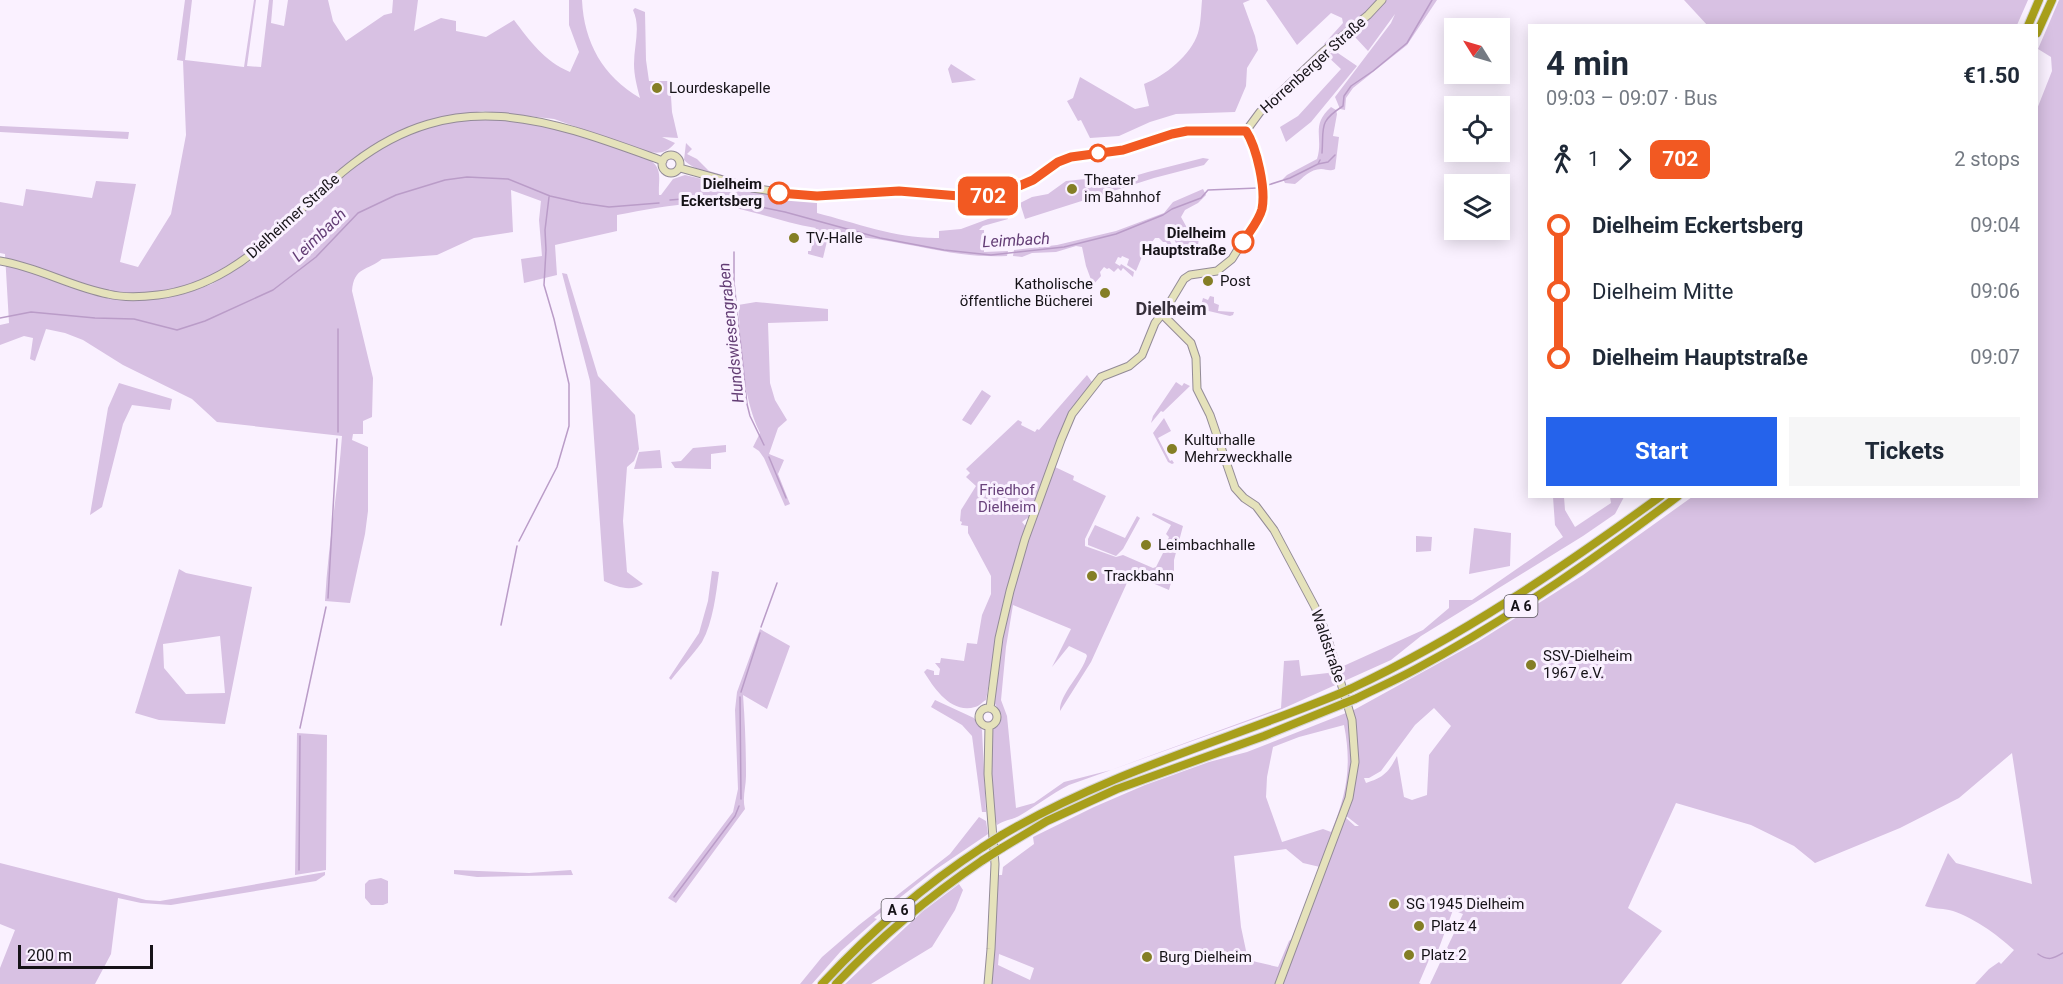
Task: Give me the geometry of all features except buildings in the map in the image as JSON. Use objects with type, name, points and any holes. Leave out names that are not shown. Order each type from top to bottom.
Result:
[{"type":"highway","points":[[2029,24],[2039,0]]},
{"type":"highway","points":[[2038,31],[2052,0]]},
{"type":"highway","name":"A 6","points":[[822,984],[894,913],[934,880],[1002,835],[1053,806],[1106,782],[1341,693],[1421,654],[1485,616],[1591,546],[1658,498]]},
{"type":"highway","name":"A 6","points":[[836,984],[901,921],[941,889],[1047,821],[1117,789],[1264,736],[1345,703],[1416,669],[1497,621],[1605,550],[1675,498]]},
{"type":"street","name":"Horrenberger Straße","points":[[1246,131],[1260,111],[1382,0]]},
{"type":"street","name":"Dielheimer Straße","points":[[0,261],[17,264],[109,295],[134,297],[159,295],[197,285],[223,273],[251,255],[345,170],[385,142],[427,123],[482,115],[550,123],[663,161]]},
{"type":"street","points":[[680,168],[752,188],[792,194],[817,196],[899,191],[981,197],[1033,180],[1058,162],[1071,157],[1123,150],[1172,134],[1187,131],[1246,131],[1251,139],[1261,182],[1261,212],[1232,259],[1217,271],[1187,277],[1155,323],[1142,355],[1129,366],[1101,377],[1072,414],[1065,428],[1025,539],[1003,620],[990,708]]},
{"type":"street","points":[[675,156],[679,160],[680,168],[676,172],[669,173],[663,167],[663,161],[666,157],[675,156]]},
{"type":"street","name":"Waldstraße","points":[[1162,314],[1191,343],[1196,358],[1197,388],[1210,415],[1235,488],[1256,506],[1274,530],[1315,607],[1326,633],[1352,720],[1356,753],[1354,779],[1279,984]]},
{"type":"street","points":[[990,708],[998,716],[994,724],[988,726],[981,723],[980,717],[982,710],[990,708]]},
{"type":"street","points":[[988,726],[988,774],[995,864],[988,984]]},
{"type":"green space","points":[[185,0],[192,0],[185,60],[244,67],[254,0],[256,0],[247,66],[261,67],[269,0],[273,0],[271,23],[284,26],[288,0],[328,0],[333,21],[346,41],[384,15],[392,13],[393,0],[418,0],[414,31],[441,18],[456,21],[456,31],[486,37],[514,20],[545,56],[570,72],[579,52],[569,25],[569,0],[582,0],[587,30],[598,57],[616,79],[640,98],[634,68],[637,30],[633,10],[635,8],[645,12],[649,81],[670,81],[672,112],[678,138],[662,137],[675,143],[665,151],[653,153],[554,119],[483,111],[428,120],[382,140],[349,164],[246,255],[210,277],[183,287],[184,294],[212,284],[257,257],[367,157],[404,136],[435,123],[461,119],[520,120],[586,137],[647,158],[658,170],[659,195],[673,179],[685,175],[753,191],[817,199],[817,213],[877,230],[924,238],[939,238],[939,231],[961,229],[1007,212],[1008,219],[983,226],[979,230],[984,230],[984,252],[1008,251],[1007,256],[964,254],[829,233],[823,258],[808,254],[808,251],[811,251],[814,236],[811,235],[816,228],[730,207],[692,204],[617,215],[617,231],[555,245],[557,275],[524,283],[521,259],[542,256],[539,220],[541,201],[511,190],[513,232],[474,238],[437,255],[382,259],[362,270],[353,283],[352,291],[373,378],[372,417],[363,421],[363,434],[353,434],[352,440],[368,447],[368,511],[350,603],[325,601],[342,436],[217,422],[192,399],[123,365],[83,340],[65,333],[46,329],[35,361],[30,359],[33,338],[24,336],[0,345],[0,325],[9,323],[5,254],[0,253],[0,202],[23,206],[26,189],[92,198],[96,181],[136,184],[120,262],[138,267],[171,214],[186,135],[183,61],[177,60]]},
{"type":"green space","points":[[1202,0],[1250,0],[1243,3],[1258,50],[1247,68],[1246,86],[1235,112],[1176,114],[1150,122],[1119,136],[1090,138],[1081,120],[1078,121],[1067,101],[1073,98],[1080,77],[1135,109],[1149,106],[1144,84],[1176,64],[1190,49],[1199,29]]},
{"type":"green space","points":[[1266,0],[1378,0],[1326,46],[1324,44],[1343,23],[1342,18],[1331,13],[1297,45]]},
{"type":"green space","points":[[1384,0],[1437,0],[1407,45],[1353,88],[1346,98],[1345,110],[1340,109],[1335,97],[1391,23],[1395,14],[1368,51],[1355,37],[1329,49]]},
{"type":"green space","points":[[1684,0],[2028,0],[2017,24],[1706,24]]},
{"type":"green space","points":[[2059,0],[2063,0],[2063,984],[1975,984],[1989,969],[1999,962],[2001,964],[2014,950],[1992,932],[1966,916],[1949,910],[1925,906],[1948,853],[1956,863],[2032,884],[2012,753],[1959,798],[1900,828],[1815,863],[1794,846],[1751,825],[1676,803],[1628,908],[1662,931],[1621,984],[1430,984],[1463,914],[1453,910],[1436,956],[1431,955],[1419,983],[1421,984],[1282,984],[1345,817],[1355,826],[1359,826],[1345,815],[1350,802],[1357,764],[1357,738],[1352,711],[1479,641],[1583,575],[1691,498],[2038,498],[2038,106],[2052,71],[2051,57],[2038,49]],"holes":[[[1434,708],[1451,726],[1429,755],[1427,795],[1412,800],[1404,797],[1397,756],[1385,774],[1366,783],[1364,778],[1369,778],[1381,771],[1415,725]]]},
{"type":"green space","points":[[1335,51],[1357,66],[1311,122],[1286,142],[1280,127],[1298,116],[1341,69],[1326,55]]},
{"type":"green space","points":[[951,64],[976,80],[952,83],[948,69]]},
{"type":"green space","points":[[1331,107],[1336,110],[1337,114],[1333,136],[1339,137],[1335,169],[1313,170],[1295,184],[1285,183],[1283,179],[1287,175],[1317,159],[1319,126]]},
{"type":"green space","points":[[0,126],[129,132],[128,139],[0,132]]},
{"type":"green space","points":[[686,143],[692,149],[687,154],[697,159],[709,171],[753,184],[778,188],[777,189],[742,182],[701,170],[684,160]]},
{"type":"green space","points":[[1203,158],[1209,159],[1204,165],[1154,178],[1025,219],[1020,203],[1032,197],[1048,194],[1066,181],[1105,177],[1107,184]]},
{"type":"green space","points":[[1203,189],[1206,195],[1198,203],[1185,210],[1181,217],[1191,235],[1199,236],[1197,256],[1183,256],[1184,251],[1179,249],[1173,237],[1169,239],[1172,245],[1170,247],[1166,242],[1155,238],[1148,248],[1146,247],[1136,271],[1127,265],[1129,259],[1118,257],[1115,263],[1134,272],[1133,277],[1123,268],[1121,271],[1118,268],[1114,272],[1104,267],[1100,272],[1101,276],[1093,285],[1082,247],[1076,246],[1056,252],[1032,253],[1022,257],[1013,256],[1014,250],[1057,245],[1116,231],[1164,213],[1173,202]]},
{"type":"green space","points":[[562,273],[567,274],[598,376],[635,415],[639,449],[634,461],[627,467],[623,521],[627,572],[643,584],[633,588],[619,587],[604,581],[590,381]]},
{"type":"green space","points":[[1210,296],[1214,297],[1214,303],[1219,305],[1218,311],[1234,312],[1233,315],[1200,309],[1203,298],[1208,300]]},
{"type":"green space","points":[[756,302],[828,309],[828,321],[768,323],[770,383],[775,400],[787,420],[778,428],[769,454],[784,460],[778,474],[790,504],[785,506],[764,458],[753,447],[760,433],[746,386],[738,305]]},
{"type":"green space","name":"Friedhof Dielheim","points":[[1087,375],[1092,382],[1080,402],[1030,516],[1022,522],[1027,528],[1001,615],[986,700],[975,707],[958,707],[944,698],[924,672],[927,669],[934,671],[934,675],[939,675],[940,669],[935,663],[940,663],[941,658],[964,661],[967,643],[977,644],[982,615],[991,594],[991,576],[968,533],[968,526],[961,525],[960,521],[961,510],[976,486],[966,477],[970,473],[966,469],[1018,420],[1022,422],[1021,425],[1035,432],[1039,430]]},
{"type":"green space","points":[[1176,382],[1182,386],[1184,383],[1190,386],[1163,412],[1161,411],[1151,423],[1153,416]]},
{"type":"green space","points":[[119,383],[172,399],[170,410],[132,405],[123,424],[102,507],[90,515],[108,408]]},
{"type":"green space","points":[[982,390],[991,396],[971,425],[962,420]]},
{"type":"green space","points":[[1164,418],[1171,431],[1158,438],[1170,461],[1174,463],[1172,464],[1168,462],[1153,433]]},
{"type":"green space","points":[[726,445],[726,452],[711,454],[711,469],[675,468],[671,462],[681,461],[693,448]]},
{"type":"green space","points":[[660,450],[662,468],[634,469],[639,452]]},
{"type":"green space","points":[[1055,467],[1074,476],[1073,480],[1106,496],[1085,539],[1085,546],[1116,557],[1123,555],[1153,568],[1156,567],[1167,545],[1169,537],[1166,534],[1171,525],[1152,515],[1153,513],[1183,526],[1169,590],[1131,574],[1091,662],[1060,711],[1063,698],[1087,656],[1069,646],[1052,667],[1071,629],[1013,605],[1001,700],[1007,716],[1016,808],[1034,803],[1064,782],[1111,770],[1281,708],[1284,661],[1299,660],[1301,676],[1328,673],[1423,630],[1449,608],[1449,600],[1472,600],[1563,537],[1555,525],[1553,498],[1564,498],[1565,510],[1575,527],[1611,503],[1610,498],[1623,498],[1615,514],[1421,636],[1391,660],[1282,709],[1069,785],[1019,816],[997,825],[993,812],[990,750],[991,733],[1000,719],[1000,713],[994,702],[1004,626],[1034,525],[1032,523]]},
{"type":"green space","points":[[1137,516],[1140,518],[1123,549],[1116,556],[1088,545],[1088,539],[1095,525],[1125,538]]},
{"type":"green space","points":[[1474,528],[1511,533],[1510,566],[1469,574]]},
{"type":"green space","points":[[1416,536],[1432,537],[1431,551],[1416,552]]},
{"type":"green space","points":[[179,569],[186,573],[252,587],[225,724],[159,720],[135,713]],"holes":[[[220,636],[225,693],[186,694],[164,668],[163,644]]]},
{"type":"green space","points":[[712,571],[719,572],[714,608],[706,634],[671,680],[669,678],[699,633],[708,601]]},
{"type":"green space","points":[[760,629],[790,646],[767,709],[743,695],[746,755],[745,809],[676,903],[668,898],[733,812],[738,789],[735,710],[737,692]]},
{"type":"green space","points":[[935,700],[974,718],[982,730],[986,812],[982,812],[972,736],[962,725],[931,707]]},
{"type":"green space","points":[[1346,713],[1351,734],[1351,773],[1342,810],[1320,867],[1303,863],[1286,849],[1234,856],[1241,927],[1248,960],[1278,967],[1289,941],[1293,938],[1277,984],[991,984],[997,875],[1002,875],[1003,867],[1034,844],[1033,837],[1145,785],[1209,762],[1247,752]],"holes":[[[1344,725],[1348,766],[1341,805],[1331,832],[1323,829],[1282,842],[1266,797],[1273,747],[1299,737]],[[999,954],[1034,968],[1030,980],[998,965]]]},
{"type":"green space","points":[[297,733],[327,735],[326,870],[295,875]]},
{"type":"green space","points":[[979,817],[986,821],[988,834],[935,870],[874,918],[877,919],[841,951],[812,984],[800,984],[822,957],[950,854]]},
{"type":"green space","points":[[0,863],[146,900],[160,901],[325,872],[325,875],[316,881],[171,905],[141,903],[118,898],[111,954],[95,984],[0,984],[0,968],[15,930],[0,924]]},
{"type":"green space","points":[[454,870],[529,873],[571,870],[573,875],[477,877],[454,874]]},
{"type":"green space","points":[[381,878],[388,881],[388,903],[371,905],[365,898],[365,884],[369,880]]},
{"type":"green space","points":[[959,884],[963,890],[955,910],[932,947],[871,984],[845,984],[923,911]]},
{"type":"waterway","name":"Leimbach","points":[[1322,153],[1323,131],[1329,116],[1343,106],[1344,96],[1351,86],[1407,43],[1432,0]]},
{"type":"waterway","name":"Leimbach","points":[[1318,164],[1328,162],[1335,155]]},
{"type":"waterway","name":"Leimbach","points":[[1265,186],[1290,178],[1318,164],[1320,160]]},
{"type":"waterway","name":"Leimbach","points":[[0,318],[31,312],[134,319],[177,330],[205,321],[273,290],[316,257],[358,213],[396,195],[445,180],[467,177],[508,179],[550,196],[609,207],[659,203]]},
{"type":"waterway","name":"Leimbach","points":[[670,200],[707,197],[731,201],[785,212],[880,238],[944,250],[991,255],[1064,247],[1116,234],[1201,198],[1208,190],[1258,188]]},
{"type":"waterway","points":[[519,541],[557,467],[569,426],[569,384],[544,285],[545,230],[549,197]]},
{"type":"waterway","name":"Hundswiesengraben","points":[[734,252],[734,282],[747,404],[750,416],[764,445]]},
{"type":"waterway","points":[[338,329],[338,432]]},
{"type":"waterway","points":[[328,598],[337,439]]},
{"type":"waterway","name":"Hundswiesengraben","points":[[769,457],[786,498]]},
{"type":"waterway","points":[[501,625],[517,546]]},
{"type":"waterway","name":"Hundswiesengraben","points":[[761,627],[777,583]]},
{"type":"waterway","points":[[300,728],[326,607]]},
{"type":"waterway","name":"Hundswiesengraben","points":[[741,692],[760,633]]},
{"type":"waterway","name":"Hundswiesengraben","points":[[740,697],[741,799]]},
{"type":"waterway","points":[[299,870],[300,736]]},
{"type":"waterway","name":"Hundswiesengraben","points":[[674,897],[735,816],[739,806]]},
{"type":"waterway","points":[[2038,954],[2051,958],[2063,953]]},
{"type":"bus line","name":"702","points":[[779,193],[817,196],[899,191],[971,197],[989,196],[1033,180],[1058,162],[1082,154],[1123,150],[1187,131],[1246,131],[1251,139],[1260,174],[1262,201],[1258,219],[1243,242]]},
{"type":"place","name":"Lourdeskapelle","points":[[657,88]]},
{"type":"place","name":"Theater im Bahnhof","points":[[1072,189]]},
{"type":"place","name":"Dielheim Eckertsberg","points":[[779,193]]},
{"type":"place","name":"TV-Halle","points":[[794,238]]},
{"type":"place","name":"Dielheim Hauptstraße","points":[[1243,242]]},
{"type":"place","name":"Post","points":[[1208,281]]},
{"type":"place","name":"Katholische öffentliche Bücherei","points":[[1105,293]]},
{"type":"place","name":"Kulturhalle Mehrzweckhalle","points":[[1172,449]]},
{"type":"place","name":"Leimbachhalle","points":[[1146,545]]},
{"type":"place","name":"Trackbahn","points":[[1092,576]]},
{"type":"place","name":"SSV-Dielheim 1967 e.V.","points":[[1531,665]]},
{"type":"place","name":"SG 1945 Dielheim","points":[[1394,904]]},
{"type":"place","name":"Platz 4","points":[[1419,926]]},
{"type":"place","name":"Platz 2","points":[[1409,955]]},
{"type":"place","name":"Burg Dielheim","points":[[1147,957]]},
{"type":"district","name":"Dielheim","points":[[1171,308]]}]
